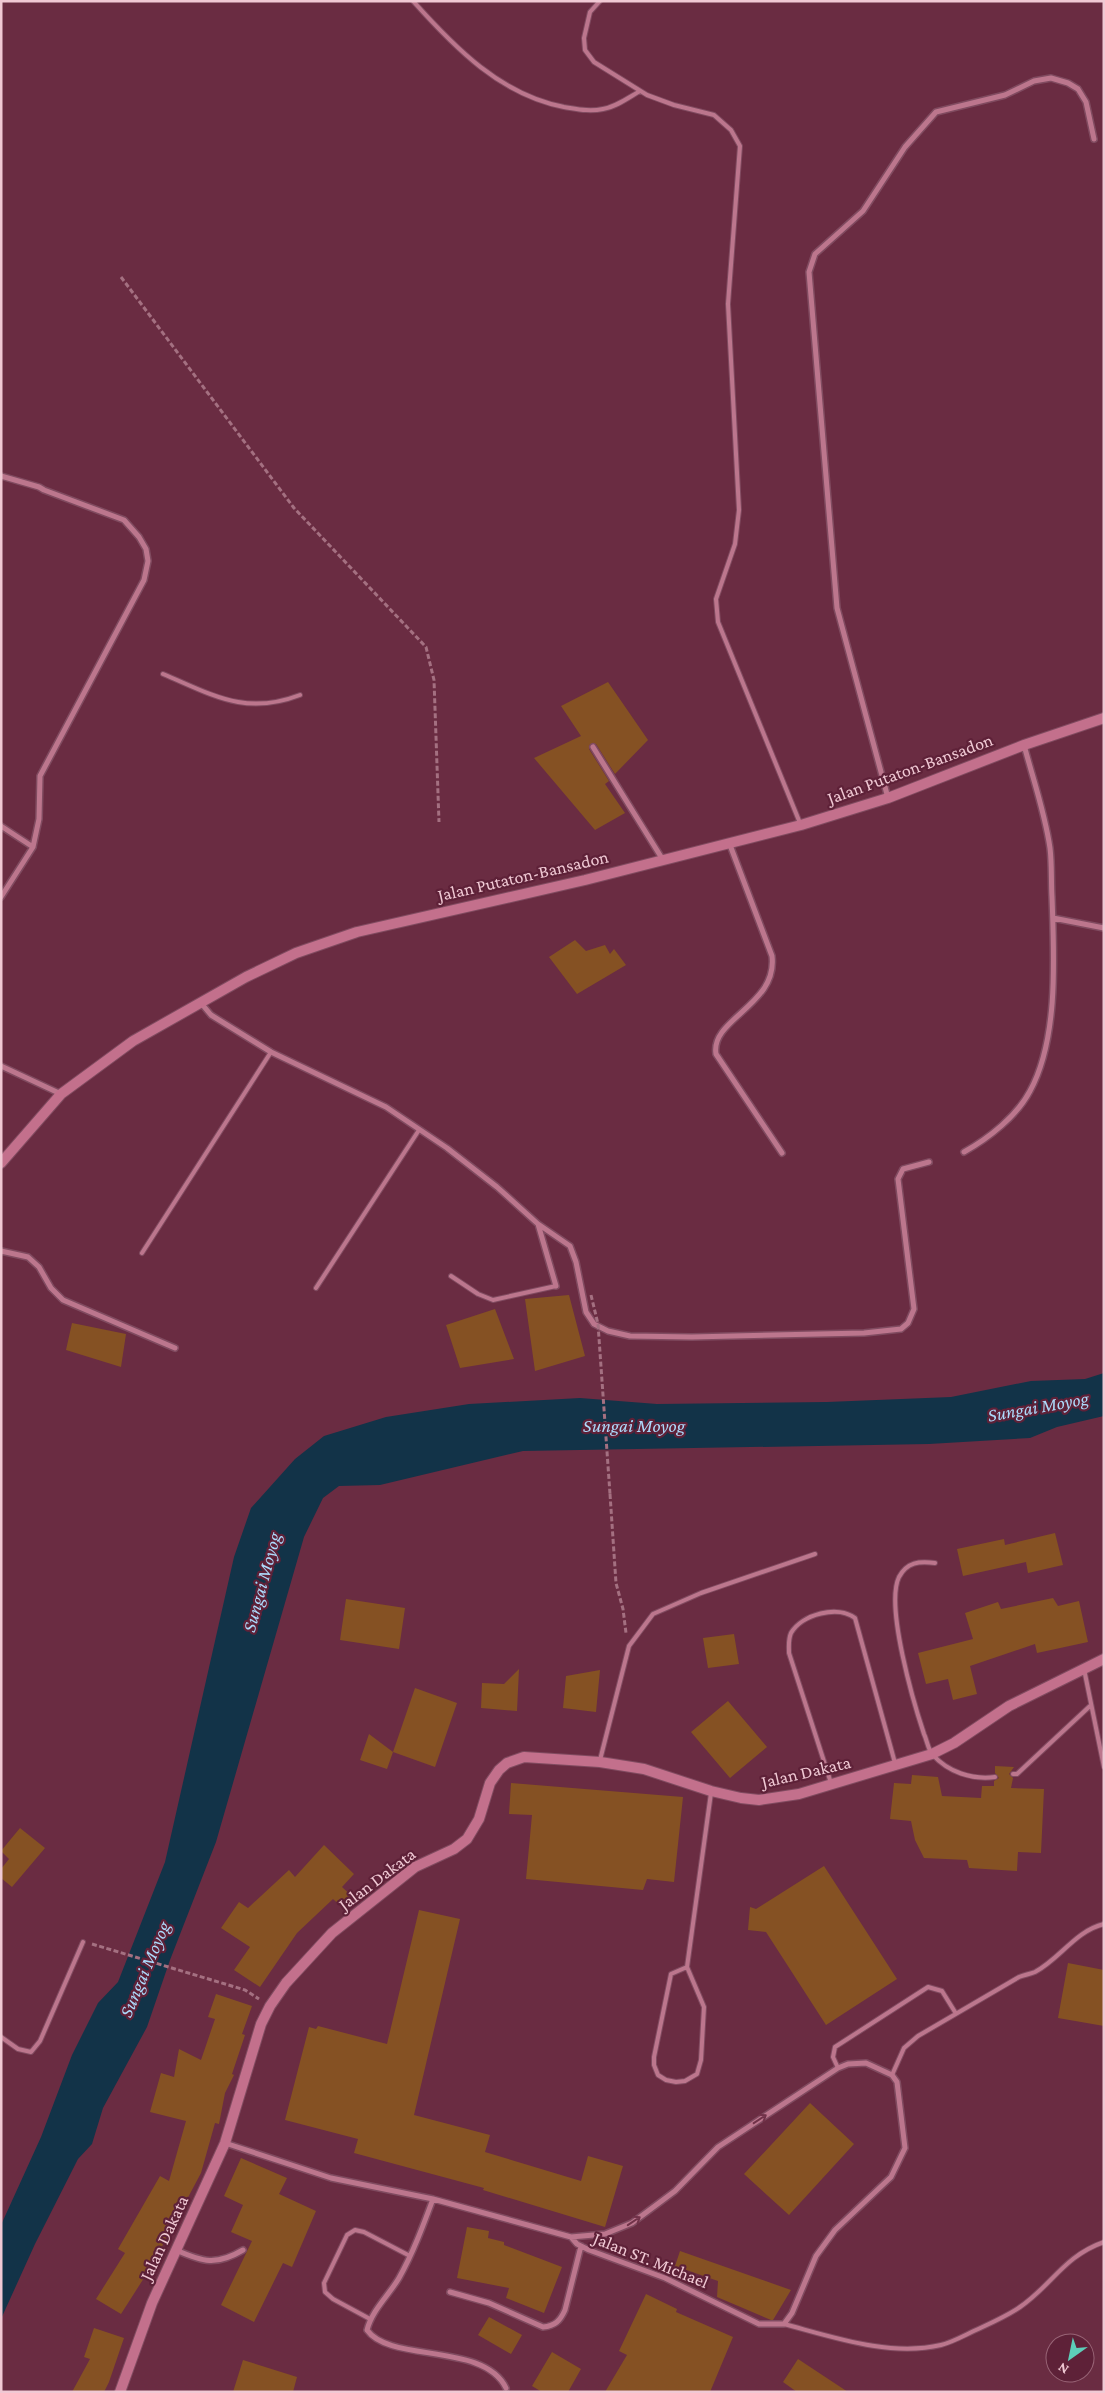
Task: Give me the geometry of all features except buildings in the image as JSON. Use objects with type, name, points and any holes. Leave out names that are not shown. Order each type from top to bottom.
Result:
[{"type":"street","points":[[888,798],[837,608],[809,272],[815,254],[863,211],[905,148],[936,112],[1005,95],[1034,80],[1050,78],[1068,83],[1078,89],[1086,102],[1094,139]]},
{"type":"street","points":[[1,476],[39,487],[124,520],[139,537],[148,561],[144,580],[40,776],[39,820],[33,847],[1,897]]},
{"type":"street","name":"Jalan Putaton-Bansadon","points":[[1,1163],[62,1094],[132,1041],[246,977],[296,953],[357,932],[664,861],[801,825],[888,798],[1024,745],[1104,718]]},
{"type":"street","points":[[964,1152],[985,1140],[1003,1125],[1030,1092],[1044,1055],[1049,1025],[1053,918],[1050,848],[1024,745]]},
{"type":"street","points":[[593,748],[664,861]]},
{"type":"street","points":[[1,826],[33,847]]},
{"type":"street","points":[[730,844],[772,956],[773,966],[772,975],[758,997],[718,1037],[714,1046],[716,1054],[782,1153]]},
{"type":"street","points":[[1053,918],[1104,928]]},
{"type":"street","points":[[201,1003],[211,1015],[271,1052],[386,1107],[497,1187],[538,1224],[570,1246],[576,1262],[586,1312],[594,1324],[608,1331],[630,1336],[692,1337],[864,1332],[901,1329],[908,1323],[914,1309],[898,1179],[903,1169],[930,1162]]},
{"type":"street","points":[[1,1066],[62,1094]]},
{"type":"street","points":[[538,1224],[556,1286]]},
{"type":"street","points":[[1,1251],[28,1256],[39,1267],[51,1288],[63,1300],[175,1348]]},
{"type":"street","name":"Jalan Dakata","points":[[120,2392],[152,2303],[225,2144],[261,2024],[270,2006],[286,1983],[332,1933],[414,1867],[467,1840],[479,1819],[490,1784],[499,1770],[508,1763],[524,1758],[600,1762],[644,1769],[711,1791],[759,1800],[799,1794],[932,1754],[954,1743],[1009,1706],[1104,1659]]},
{"type":"street","points":[[571,2237],[605,2234],[632,2223],[675,2191],[718,2147],[838,2068],[848,2064],[866,2063],[892,2075],[897,2082],[905,2148],[891,2177],[835,2230],[816,2256],[792,2313],[784,2324]]},
{"type":"street","name":"Jalan ST. Michael","points":[[225,2144],[331,2178],[433,2199],[571,2237],[581,2246],[665,2278],[759,2324],[784,2324]]},
{"type":"street","points":[[433,2199],[400,2277],[370,2319],[367,2330],[372,2338],[383,2344],[436,2354],[489,2368],[502,2378],[506,2388]]},
{"type":"street","points":[[450,2292],[489,2303],[543,2326],[552,2326],[558,2321],[565,2310],[581,2246]]},
{"type":"street","points":[[176,2250],[193,2258],[218,2262],[243,2250]]},
{"type":"lane","points":[[413,1],[432,24],[463,53],[505,84],[542,103],[585,111],[603,109],[618,104],[640,91]]},
{"type":"lane","points":[[600,1],[590,12],[584,38],[584,50],[594,62],[640,91],[674,105],[714,115],[731,130],[740,146],[728,304],[739,510],[734,544],[716,599],[718,622],[801,825]]},
{"type":"lane","points":[[163,674],[240,704],[266,705],[300,695]]},
{"type":"lane","points":[[142,1252],[271,1052]]},
{"type":"lane","points":[[316,1288],[419,1130]]},
{"type":"lane","points":[[451,1276],[478,1294],[493,1300],[556,1286]]},
{"type":"lane","points":[[600,1762],[628,1646],[646,1621],[664,1609],[701,1593],[814,1554]]},
{"type":"lane","points":[[935,1563],[918,1561],[909,1565],[899,1578],[897,1600],[907,1679],[932,1754],[963,1776],[995,1777]]},
{"type":"lane","points":[[831,1785],[789,1653],[789,1641],[792,1632],[800,1623],[813,1617],[838,1610],[848,1612],[855,1618],[896,1765]]},
{"type":"lane","points":[[1084,1668],[1090,1706],[1104,1767]]},
{"type":"lane","points":[[1013,1774],[1017,1774],[1090,1706]]},
{"type":"lane","points":[[687,1967],[671,1974],[654,2057],[654,2065],[658,2075],[666,2080],[676,2082],[685,2081],[697,2074],[701,2060],[704,2007],[687,1967],[711,1791]]},
{"type":"lane","points":[[892,2075],[904,2048],[918,2036],[955,2012],[1019,1977],[1035,1972],[1078,1937],[1096,1926],[1104,1924]]},
{"type":"lane","points":[[1,2037],[18,2049],[31,2052],[40,2041],[83,1942]]},
{"type":"lane","points":[[838,2068],[833,2057],[835,2047],[928,1987],[942,1991],[955,2012]]},
{"type":"lane","points":[[370,2319],[333,2299],[325,2292],[324,2283],[348,2235],[355,2230],[364,2232],[410,2256]]},
{"type":"lane","points":[[784,2324],[852,2342],[906,2349],[942,2345],[996,2321],[1021,2306],[1063,2266],[1087,2248],[1104,2242]]},
{"type":"path","points":[[122,277],[294,508],[426,647],[434,680],[439,822]]},
{"type":"path","points":[[591,1295],[598,1324],[616,1583],[623,1609],[628,1646]]},
{"type":"path","points":[[101,1946],[245,1990]]},
{"type":"water","name":"Sungai Moyog","points":[[1104,1373],[1104,1416],[1057,1427],[1030,1438],[929,1444],[523,1451],[380,1485],[339,1486],[323,1498],[304,1537],[216,1842],[170,1960],[147,2027],[103,2108],[92,2144],[78,2159],[35,2244],[1,2319],[1,2225],[41,2137],[72,2055],[98,2003],[118,1982],[165,1862],[234,1557],[251,1508],[295,1459],[324,1436],[386,1417],[469,1404],[580,1398],[657,1404],[827,1402],[951,1397],[1031,1381],[1085,1379]]}]
